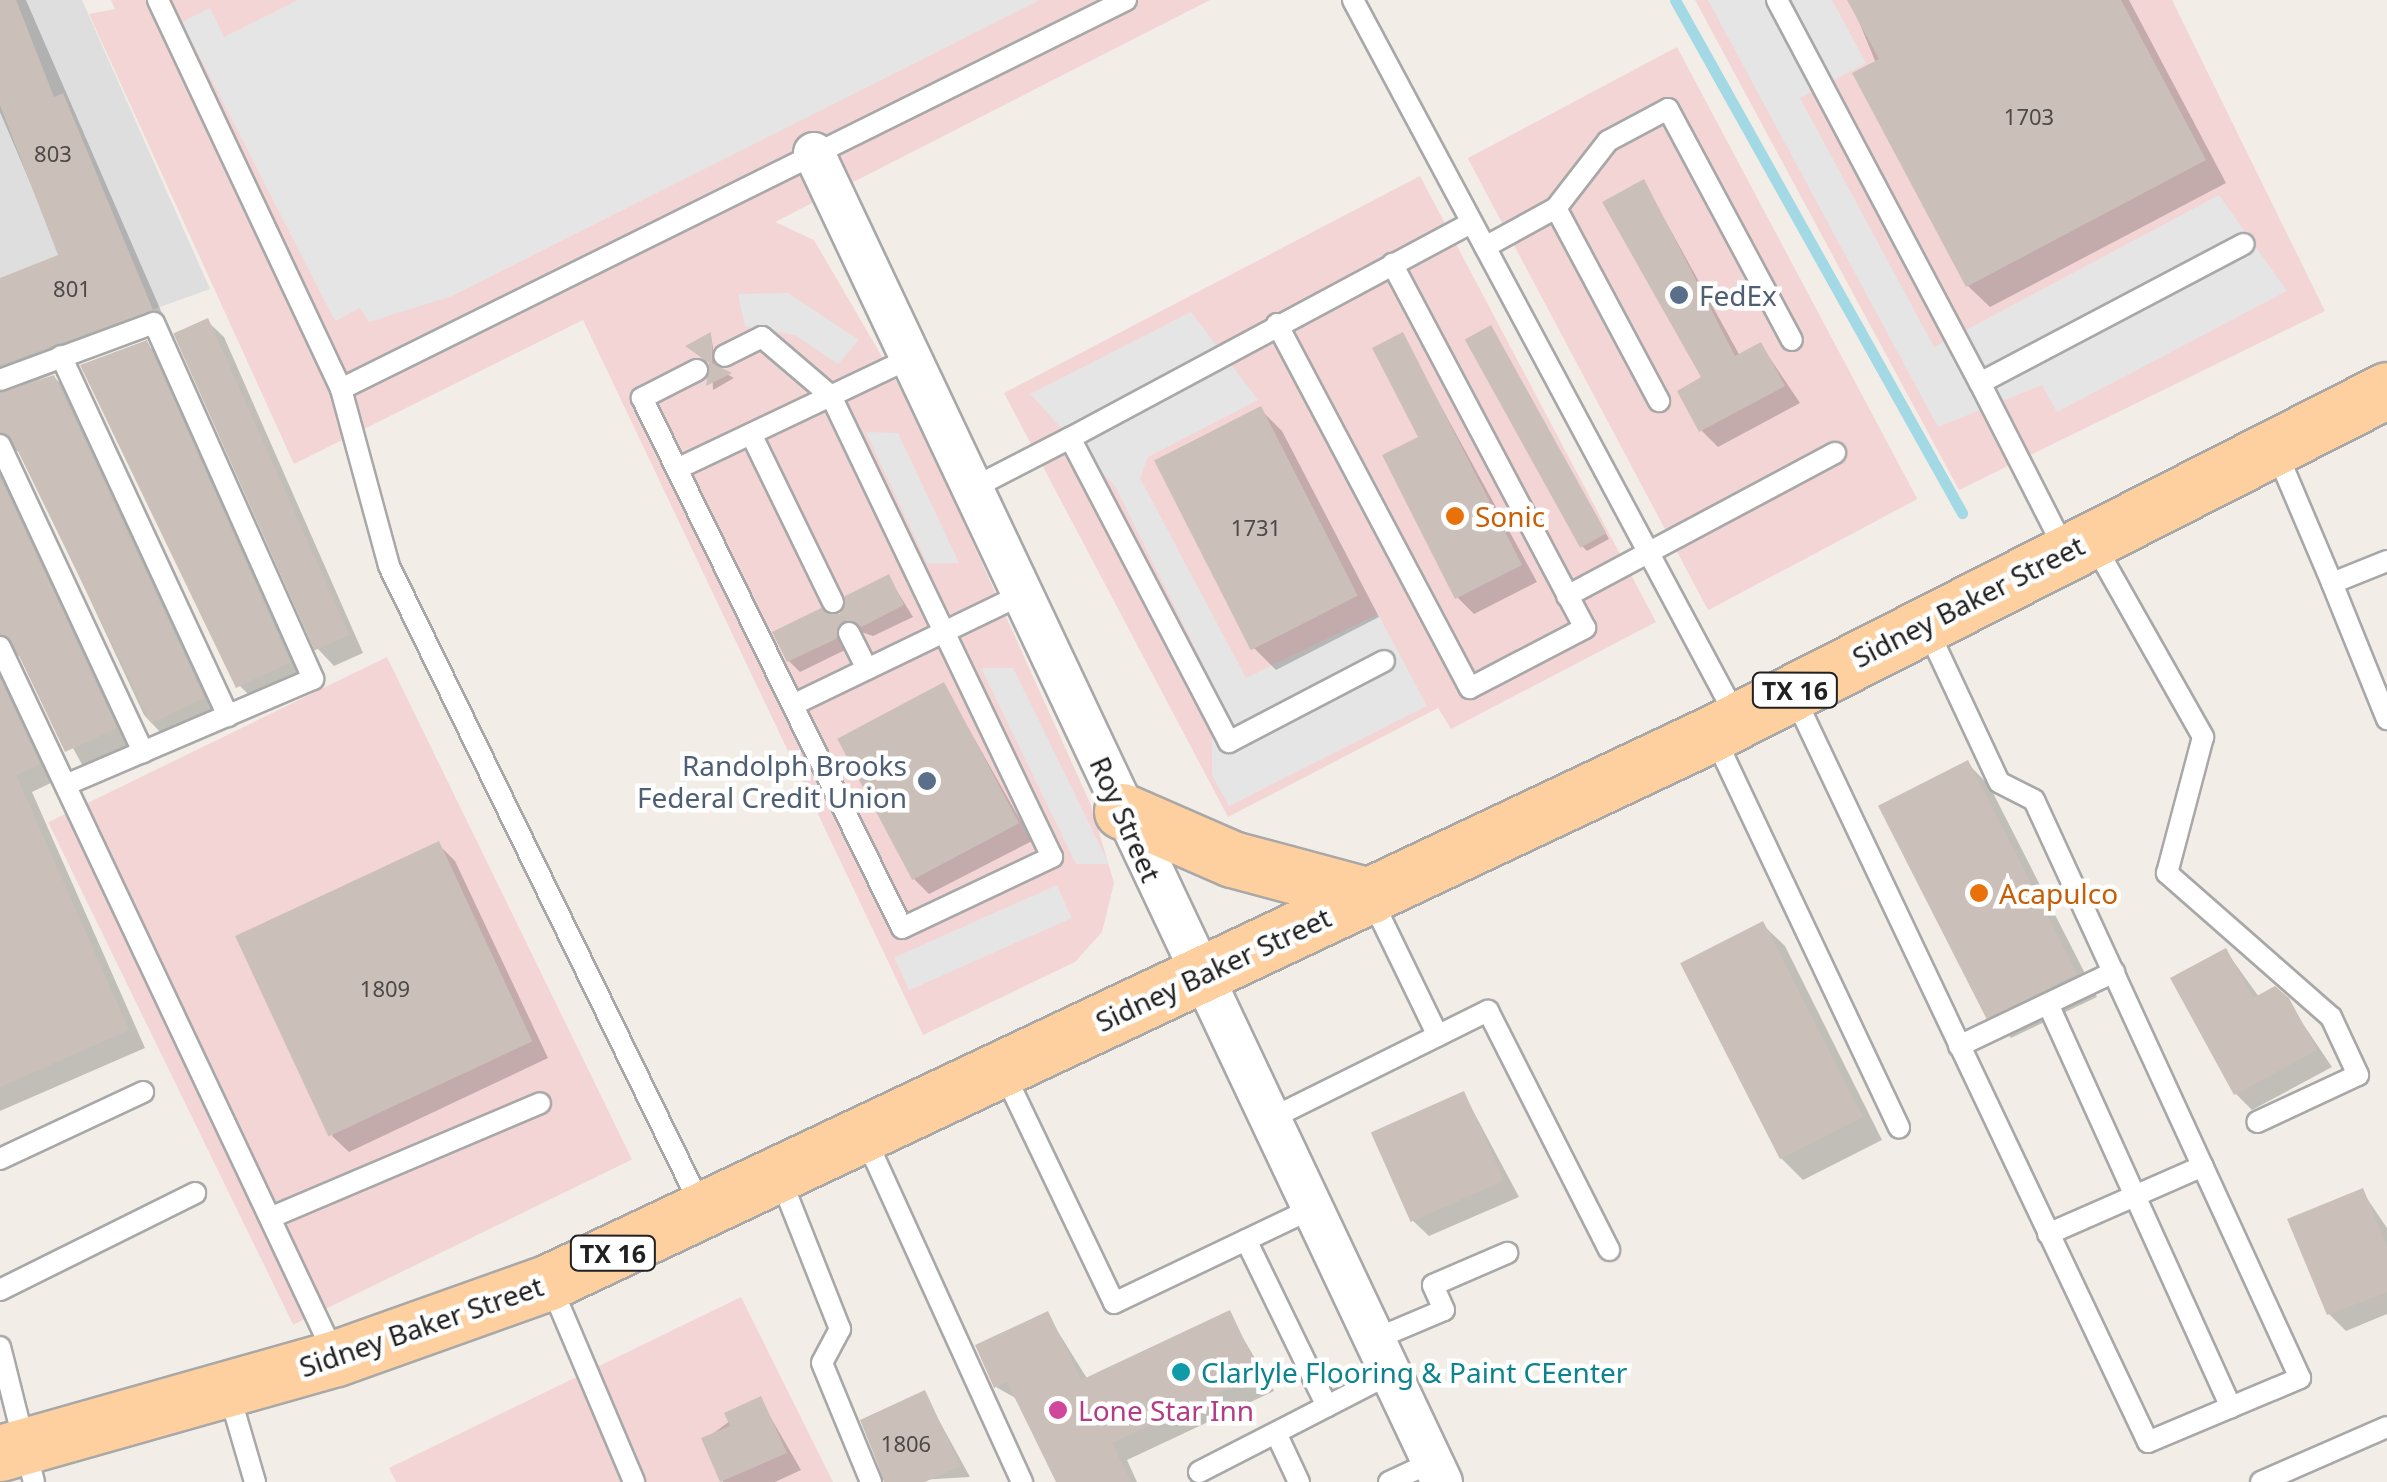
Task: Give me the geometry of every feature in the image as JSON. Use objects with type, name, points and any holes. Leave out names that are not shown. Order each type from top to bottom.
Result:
[{"type":"main road","name":"Sidney Baker Street","points":[[20,1461],[228,1390],[336,1358],[549,1282],[704,1212],[999,1064],[1198,982],[1725,726],[2387,390]]},
{"type":"main road","points":[[1122,811],[1232,859],[1370,896]]},
{"type":"street","name":"Roy Street","points":[[814,153],[975,487],[1198,982],[1437,1472]]},
{"type":"lane","points":[[158,0],[341,388],[389,566],[704,1212]]},
{"type":"lane","points":[[341,388],[1126,0]]},
{"type":"lane","points":[[1353,0],[1647,554],[1899,1128]]},
{"type":"lane","points":[[1777,0],[1980,382],[2078,544],[2203,737],[2167,874],[2331,1018],[2358,1075],[2257,1122]]},
{"type":"lane","points":[[1485,247],[1556,208],[1608,141],[1668,109],[1792,340]]},
{"type":"lane","points":[[1556,208],[1659,401]]},
{"type":"lane","points":[[975,487],[1471,223]]},
{"type":"lane","points":[[1980,382],[2244,244]]},
{"type":"lane","points":[[1277,324],[1470,688],[1585,628],[1392,264]]},
{"type":"lane","points":[[0,380],[154,323],[313,679],[66,785]]},
{"type":"lane","points":[[697,370],[642,398],[680,467],[902,928],[1052,858],[831,396],[762,337],[724,356]]},
{"type":"lane","points":[[61,356],[228,716]]},
{"type":"lane","points":[[680,467],[913,357]]},
{"type":"lane","points":[[751,434],[833,602]]},
{"type":"lane","points":[[1070,438],[1230,742],[1384,661]]},
{"type":"lane","points":[[0,446],[144,752]]},
{"type":"lane","points":[[2275,448],[2387,719]]},
{"type":"lane","points":[[1567,596],[1835,453]]},
{"type":"lane","points":[[2332,583],[2387,561]]},
{"type":"lane","points":[[795,704],[1024,593]]},
{"type":"lane","points":[[1792,692],[2148,1442],[2300,1378],[2034,800],[1999,782],[1925,623]]},
{"type":"lane","points":[[849,632],[866,669]]},
{"type":"lane","points":[[0,646],[336,1358]]},
{"type":"lane","points":[[1370,896],[1438,1036]]},
{"type":"lane","points":[[1959,1046],[2114,972]]},
{"type":"lane","points":[[2048,1004],[2231,1406]]},
{"type":"lane","points":[[1266,1121],[1488,1011],[1609,1250]]},
{"type":"lane","points":[[999,1064],[1114,1302],[1309,1210]]},
{"type":"lane","points":[[0,1159],[144,1092]]},
{"type":"lane","points":[[272,1217],[540,1103]]},
{"type":"lane","points":[[862,1132],[1022,1482]]},
{"type":"lane","points":[[2048,1234],[2203,1166]]},
{"type":"lane","points":[[778,1174],[840,1329],[822,1362],[871,1482]]},
{"type":"lane","points":[[0,1290],[196,1193]]},
{"type":"lane","points":[[1246,1240],[1327,1406]]},
{"type":"lane","points":[[1199,1472],[1327,1406],[1381,1357],[1444,1310],[1433,1285],[1507,1253]]},
{"type":"lane","points":[[549,1282],[634,1482]]},
{"type":"lane","points":[[0,1347],[20,1461]]},
{"type":"lane","points":[[228,1390],[254,1482]]},
{"type":"lane","points":[[2261,1482],[2387,1427]]},
{"type":"lane","points":[[1276,1432],[1299,1482]]},
{"type":"lane","points":[[1388,1482],[1437,1472]]},
{"type":"shaded area","points":[[0,0],[82,0],[210,289],[0,365]]},
{"type":"shaded area","points":[[111,0],[1210,0],[775,222],[814,240],[912,408],[1091,805],[1114,883],[1102,932],[1075,962],[923,1035],[583,320],[294,464],[89,14],[115,9]]},
{"type":"shaded area","points":[[298,0],[1040,0],[452,296],[369,322],[360,308],[335,321],[182,22],[210,8],[224,37]]},
{"type":"shaded area","points":[[1695,0],[2172,0],[2325,311],[1959,490]]},
{"type":"shaded area","points":[[1708,0],[1832,0],[1866,63],[1800,98],[1934,347],[2219,195],[2287,291],[2057,412],[2042,385],[1938,427]]},
{"type":"shaded area","points":[[1677,47],[1917,499],[1708,610],[1468,158]]},
{"type":"shaded area","points":[[1420,176],[1656,622],[1451,729],[1438,708],[1228,817],[1004,393]]},
{"type":"shaded area","points":[[788,293],[859,340],[838,364],[795,335],[745,326],[738,294]]},
{"type":"shaded area","points":[[1191,312],[1258,400],[1148,457],[1140,478],[1246,678],[1378,614],[1427,706],[1229,806],[1212,775],[1212,682],[1115,486],[1030,394]]},
{"type":"shaded area","points":[[866,432],[898,433],[959,563],[927,563]]},
{"type":"shaded area","points":[[387,657],[632,1159],[293,1325],[48,822]]},
{"type":"shaded area","points":[[981,668],[1013,668],[1109,864],[1076,864]]},
{"type":"shaded area","points":[[1057,885],[1072,918],[909,990],[894,957]]},
{"type":"shaded area","points":[[741,1297],[833,1482],[396,1482],[389,1468]]},
{"type":"building","points":[[0,0],[16,0],[54,97],[63,93],[153,310],[0,365],[0,278],[58,255],[0,105]]},
{"type":"building","points":[[1847,0],[2121,0],[2206,160],[1966,287],[1852,73],[1879,59]]},
{"type":"building","name":"FedEx","points":[[1644,179],[1735,356],[1761,342],[1785,386],[1699,432],[1677,391],[1701,377],[1602,202]]},
{"type":"building","points":[[208,318],[349,635],[314,650],[173,333]]},
{"type":"building","points":[[1491,325],[1606,533],[1580,548],[1465,340]]},
{"type":"building","points":[[711,332],[712,363],[732,373],[706,386],[709,363],[685,346]]},
{"type":"building","name":"Sonic","points":[[1403,332],[1522,565],[1455,599],[1382,455],[1418,437],[1372,348]]},
{"type":"building","points":[[147,340],[290,662],[236,688],[80,365]]},
{"type":"building","points":[[54,375],[204,698],[151,723],[12,439],[0,431],[0,393]]},
{"type":"building","points":[[1261,406],[1358,596],[1251,650],[1154,460]]},
{"type":"building","points":[[0,478],[117,728],[65,752],[12,641],[0,633]]},
{"type":"building","points":[[889,574],[904,605],[861,627],[844,620],[836,639],[787,662],[772,632],[821,608],[840,614],[845,596]]},
{"type":"building","points":[[0,679],[40,764],[16,775],[129,1030],[0,1087]]},
{"type":"building","name":"Randolph Brooks Federal Credit Union","points":[[944,682],[1019,823],[912,880],[837,739]]},
{"type":"building","name":"Acapulco","points":[[1968,760],[2077,974],[1987,1020],[1878,806]]},
{"type":"building","points":[[439,841],[532,1041],[328,1136],[235,936]]},
{"type":"building","points":[[1763,921],[1863,1117],[1780,1159],[1680,963]]},
{"type":"building","points":[[2226,948],[2253,998],[2275,986],[2289,998],[2317,1050],[2234,1095],[2170,978]]},
{"type":"building","points":[[1464,1091],[1504,1181],[1411,1222],[1371,1132]]},
{"type":"building","points":[[2363,1188],[2387,1247],[2387,1292],[2327,1315],[2287,1219]]},
{"type":"building","points":[[1230,1310],[1260,1374],[1112,1443],[1131,1482],[1056,1482],[1007,1382],[994,1388],[975,1345],[1048,1311],[1081,1380]]},
{"type":"building","points":[[925,1390],[960,1466],[925,1482],[885,1482],[860,1420]]},
{"type":"building","points":[[761,1396],[787,1453],[720,1482],[701,1438],[730,1426],[724,1413]]},
{"type":"waterway","points":[[1675,0],[1962,513]]},
{"type":"place","name":"FedEx","points":[[1679,295]]},
{"type":"place","name":"Sonic","points":[[1455,516]]},
{"type":"place","name":"Randolph Brooks Federal Credit Union","points":[[927,781]]},
{"type":"place","name":"Acapulco","points":[[1979,893]]},
{"type":"place","name":"Clarlyle Flooring & Paint CEenter","points":[[1181,1372]]},
{"type":"place","name":"Lone Star Inn","points":[[1058,1410]]}]
